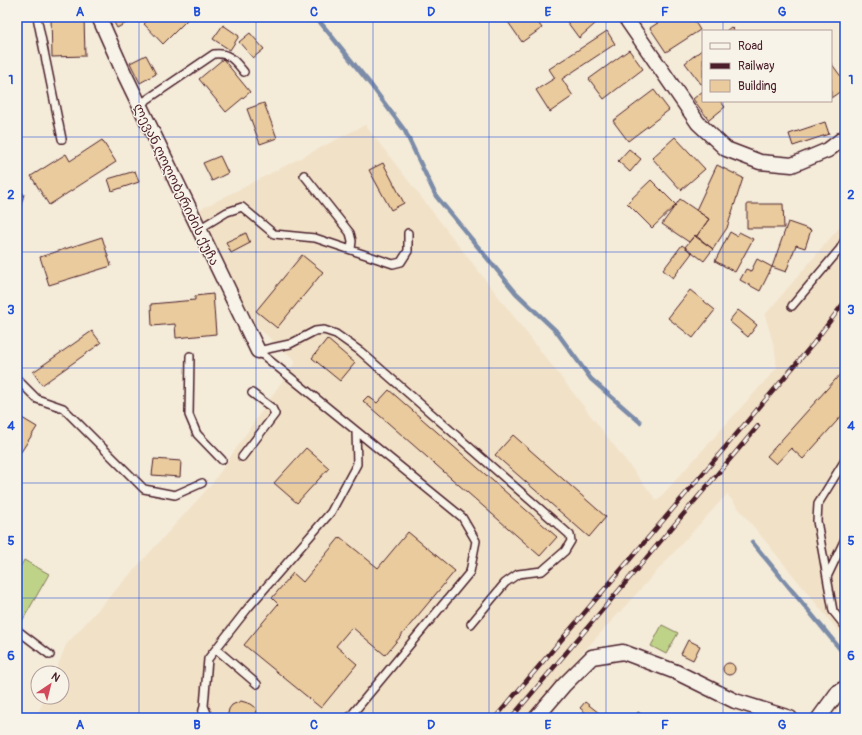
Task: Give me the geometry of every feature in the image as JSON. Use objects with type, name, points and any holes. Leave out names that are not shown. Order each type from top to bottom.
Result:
[{"type":"street","name":"ლევან ღოღობერიძის ქუჩა","points":[[99,17],[258,350]]},
{"type":"street","points":[[625,17],[698,123],[726,149],[760,162],[792,165],[828,150],[845,137]]},
{"type":"street","points":[[536,718],[592,657],[623,652],[676,672],[735,701],[790,718]]},
{"type":"street","points":[[819,718],[838,692],[845,688]]},
{"type":"lane","points":[[37,17],[62,139]]},
{"type":"lane","points":[[140,105],[214,54],[221,53],[231,56],[244,72]]},
{"type":"lane","points":[[304,175],[350,233],[352,241],[351,249]]},
{"type":"lane","points":[[199,229],[227,212],[242,207],[274,234],[315,238],[393,264],[401,262],[408,252],[408,233]]},
{"type":"lane","points":[[792,306],[840,249],[845,240]]},
{"type":"lane","points":[[258,350],[290,344],[315,331],[324,330],[336,334],[360,351],[570,535],[571,541],[565,551],[542,571],[518,574],[505,583],[471,624]]},
{"type":"lane","points":[[258,350],[462,517],[476,541],[470,572],[349,718]]},
{"type":"lane","points":[[190,356],[189,415],[198,434],[222,460]]},
{"type":"lane","points":[[17,379],[37,399],[63,408],[144,489],[175,495],[202,483]]},
{"type":"lane","points":[[242,457],[275,414],[272,408],[252,392]]},
{"type":"lane","points":[[201,718],[204,706],[208,658],[248,608],[331,512],[357,464],[356,431]]},
{"type":"lane","points":[[845,460],[818,504],[817,521],[833,610],[845,626]]},
{"type":"lane","points":[[827,578],[845,539]]},
{"type":"lane","points":[[17,630],[50,655]]},
{"type":"lane","points":[[216,649],[257,684]]},
{"type":"lane","points":[[204,706],[209,718]]},
{"type":"shaded area","points":[[365,125],[657,501],[777,368],[775,350],[765,315],[845,221],[845,639],[727,494],[584,651],[528,718],[36,718],[42,705],[70,705],[70,665],[58,665],[66,645],[212,484],[296,361],[255,325],[197,211]]},
{"type":"green space","points":[[24,560],[49,574],[21,623],[17,620],[17,573]]},
{"type":"green space","points":[[662,625],[678,633],[666,654],[651,646]]},
{"type":"building","points":[[51,17],[84,17],[85,56],[52,57]]},
{"type":"building","points":[[111,17],[125,17],[128,22],[117,28]]},
{"type":"building","points":[[125,17],[137,17],[128,22]]},
{"type":"building","points":[[151,17],[189,18],[163,44],[144,24]]},
{"type":"building","points":[[508,17],[534,17],[542,28],[522,42],[506,19]]},
{"type":"building","points":[[567,17],[603,17],[579,38],[565,19]]},
{"type":"building","points":[[667,17],[692,17],[700,30],[666,52],[650,28]]},
{"type":"building","points":[[223,25],[239,36],[230,50],[213,39]]},
{"type":"building","points":[[731,27],[734,30],[727,30]]},
{"type":"building","points":[[607,31],[615,44],[562,79],[573,96],[550,112],[536,90],[555,78],[549,69]]},
{"type":"building","points":[[250,33],[264,49],[253,58],[239,42]]},
{"type":"building","points":[[629,50],[643,69],[604,99],[589,79]]},
{"type":"building","points":[[702,50],[702,84],[701,84],[685,63]]},
{"type":"building","points":[[146,55],[156,74],[140,83],[130,63]]},
{"type":"building","points":[[223,59],[250,92],[226,112],[199,79]]},
{"type":"building","points":[[832,64],[845,82],[845,88],[832,97]]},
{"type":"building","points":[[654,90],[669,110],[628,141],[613,121]]},
{"type":"building","points":[[702,92],[702,102],[721,102],[725,107],[709,120],[693,99]]},
{"type":"building","points":[[264,103],[277,138],[260,144],[247,109]]},
{"type":"building","points":[[825,122],[829,134],[793,146],[789,134]]},
{"type":"building","points":[[675,137],[705,169],[681,190],[652,158]]},
{"type":"building","points":[[102,140],[116,162],[49,205],[31,176],[66,154],[70,161]]},
{"type":"building","points":[[629,149],[641,159],[630,172],[618,161]]},
{"type":"building","points":[[220,156],[228,173],[212,181],[203,163]]},
{"type":"building","points":[[383,163],[404,203],[391,210],[369,170]]},
{"type":"building","points":[[717,165],[743,178],[727,228],[713,249],[696,237],[709,219],[696,210]]},
{"type":"building","points":[[135,171],[139,182],[112,191],[108,179]]},
{"type":"building","points":[[651,180],[676,205],[652,228],[627,203]]},
{"type":"building","points":[[17,191],[24,194],[17,221]]},
{"type":"building","points":[[680,199],[709,219],[696,237],[695,235],[689,242],[662,224]]},
{"type":"building","points":[[747,204],[783,204],[784,228],[747,228]]},
{"type":"building","points":[[788,222],[811,230],[805,248],[796,245],[786,272],[772,267]]},
{"type":"building","points":[[730,232],[737,236],[739,232],[753,239],[735,272],[715,261]]},
{"type":"building","points":[[246,233],[250,243],[231,253],[226,242]]},
{"type":"building","points":[[695,235],[713,249],[704,261],[685,247]]},
{"type":"building","points":[[102,237],[111,266],[49,285],[40,257]]},
{"type":"building","points":[[682,245],[692,253],[673,278],[663,270]]},
{"type":"building","points":[[302,255],[323,272],[277,328],[256,311]]},
{"type":"building","points":[[757,259],[772,267],[760,291],[740,280],[746,269],[751,271]]},
{"type":"building","points":[[690,290],[715,310],[693,338],[668,318]]},
{"type":"building","points":[[213,294],[216,334],[176,338],[175,324],[152,326],[151,304],[195,300],[195,296]]},
{"type":"building","points":[[738,310],[757,325],[748,337],[729,321]]},
{"type":"building","points":[[92,331],[101,343],[42,385],[33,372]]},
{"type":"building","points":[[327,339],[355,363],[340,381],[312,358]]},
{"type":"building","points":[[843,371],[845,373],[845,412],[803,459],[791,448],[776,464],[767,456]]},
{"type":"building","points":[[389,390],[557,537],[540,556],[363,401],[368,396],[377,403]]},
{"type":"building","points":[[17,415],[37,427],[21,452],[17,450]]},
{"type":"building","points":[[513,435],[606,517],[589,537],[495,455]]},
{"type":"building","points":[[306,448],[329,468],[297,503],[274,483]]},
{"type":"building","points":[[154,459],[181,461],[180,477],[152,475]]},
{"type":"building","points":[[408,532],[455,571],[385,655],[352,627],[336,646],[357,664],[321,708],[244,645],[278,604],[272,598],[293,573],[303,582],[340,537],[378,568]]},
{"type":"building","points":[[688,640],[700,646],[693,660],[681,654]]},
{"type":"building","points":[[727,663],[731,663],[735,669],[731,675],[727,675],[723,671],[723,667]]},
{"type":"building","points":[[241,701],[255,707],[258,718],[227,718],[229,709],[232,705]]},
{"type":"building","points":[[585,702],[599,713],[595,718],[592,718],[580,708]]},
{"type":"building","points":[[638,712],[647,718],[634,718]]},
{"type":"waterway","points":[[316,17],[371,85],[405,131],[436,196],[516,293],[556,331],[591,379],[640,422]]},
{"type":"waterway","points":[[752,542],[845,655]]},
{"type":"railway","points":[[495,718],[813,344],[845,301]]},
{"type":"railway","points":[[511,718],[758,426]]}]
